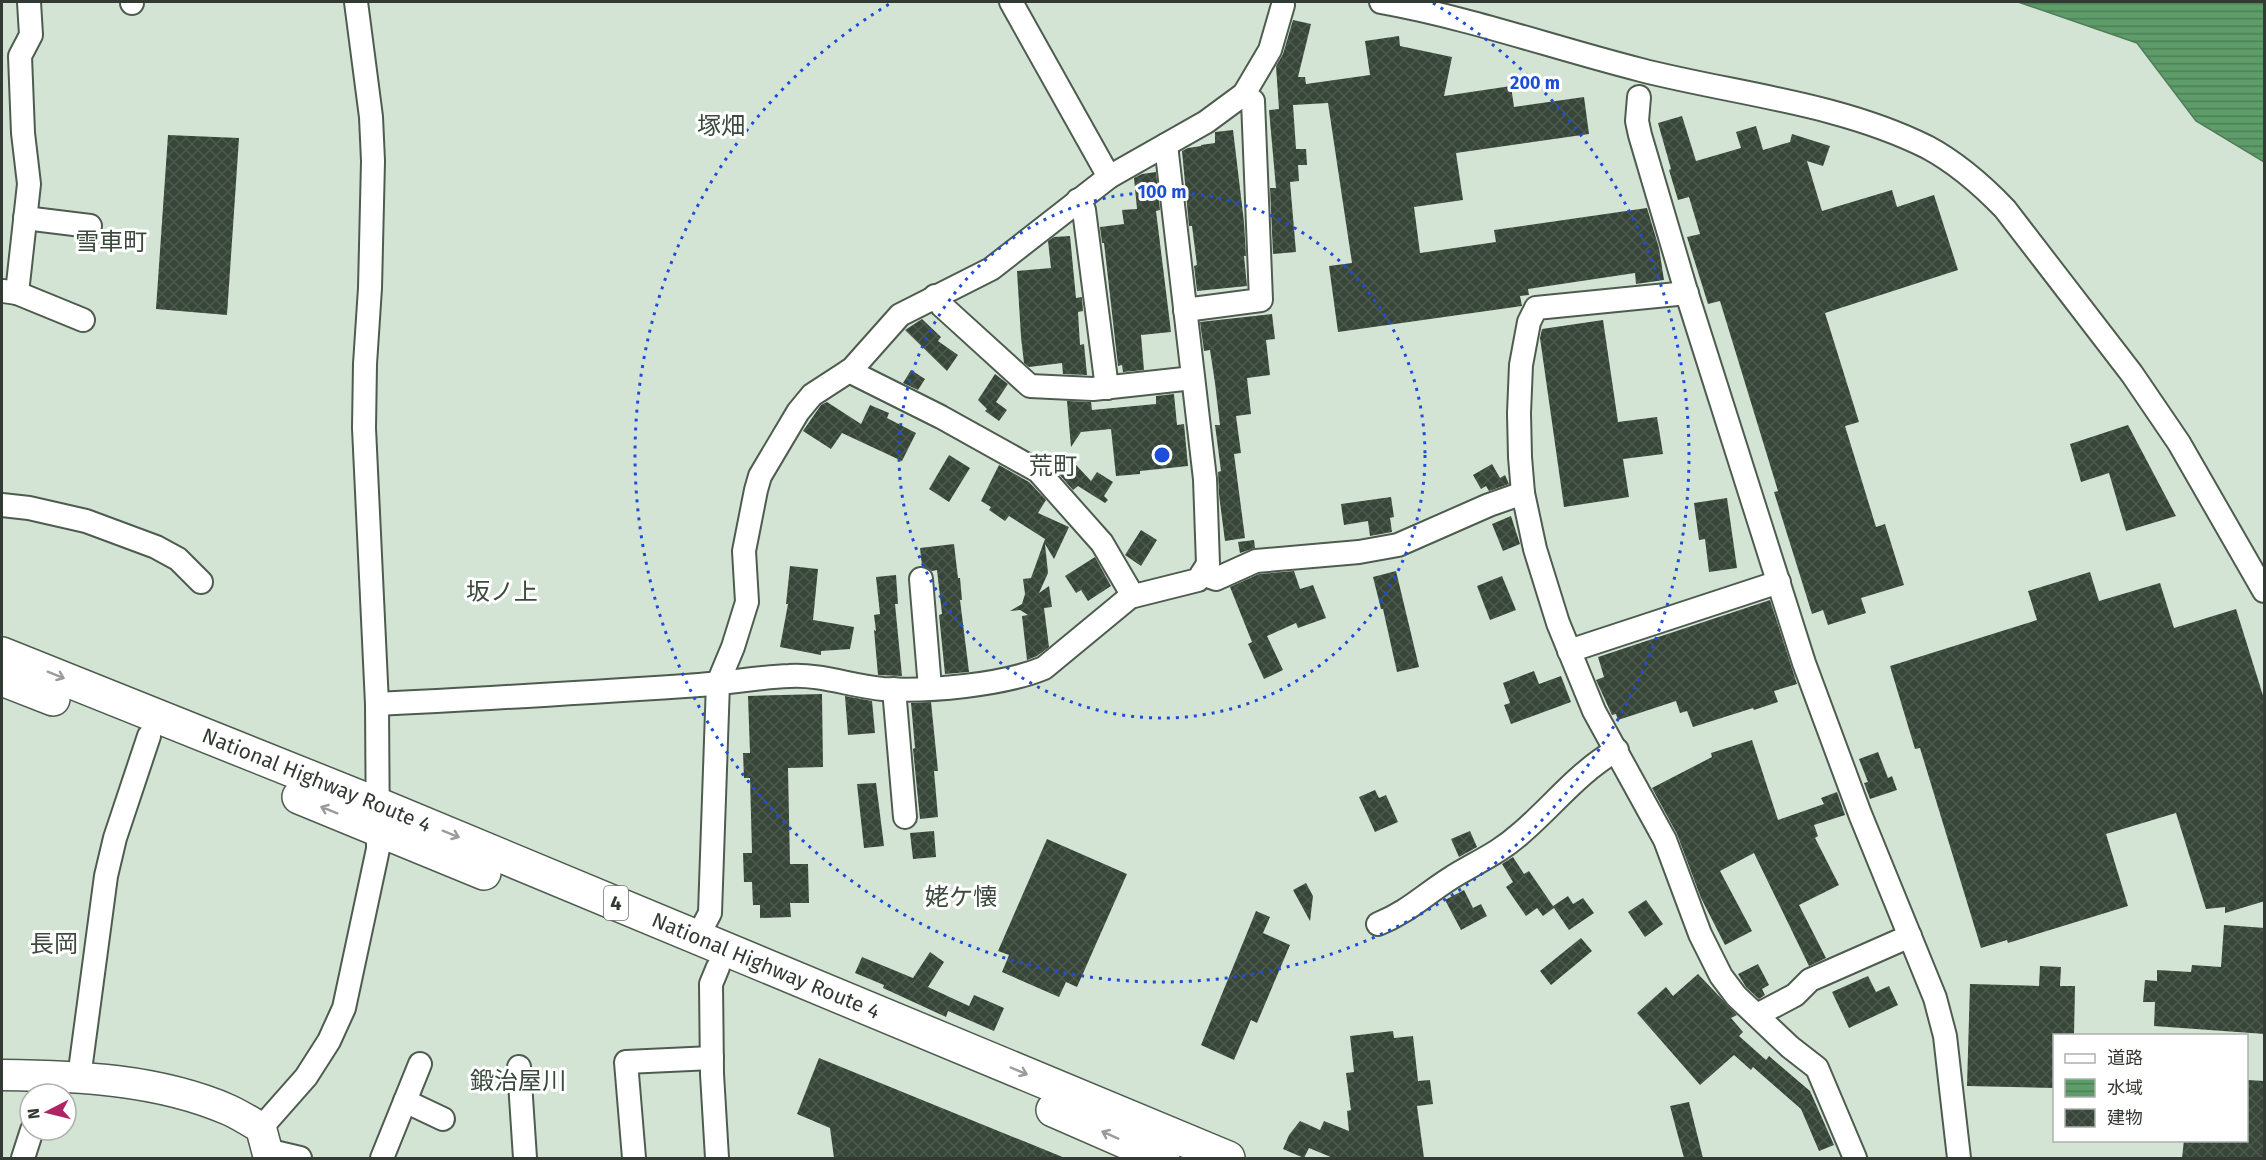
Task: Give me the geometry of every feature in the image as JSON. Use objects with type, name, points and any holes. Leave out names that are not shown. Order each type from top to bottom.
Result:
[{"type":"highway","name":"National Highway Route 4","points":[[2,654],[718,967],[927,1054],[1164,1158]]},
{"type":"highway","name":"National Highway Route 4","points":[[2,679],[149,736],[379,817],[698,936],[1194,1152],[1228,1158]]},
{"type":"main road","points":[[2,1075],[33,1082]]},
{"type":"main road","points":[[60,1082],[79,1078],[150,1086],[186,1096],[229,1110],[265,1146]]},
{"type":"street","points":[[29,2],[31,34],[20,56],[23,133],[29,184],[25,218],[9,292],[83,320]]},
{"type":"street","points":[[300,1158],[265,1146],[329,1041],[344,1008],[378,849],[377,704],[364,428],[373,162],[371,117],[356,2]]},
{"type":"street","points":[[1011,2],[1109,177]]},
{"type":"street","points":[[1381,2],[1431,11],[1641,70],[1868,123],[1928,148],[1954,164],[1983,185],[2006,209],[2132,374],[2179,443],[2265,591]]},
{"type":"street","points":[[698,936],[710,913],[718,683],[733,647],[747,602],[744,551],[760,476],[798,412],[812,394],[849,371],[900,315],[991,269],[1109,177],[1206,122],[1245,94],[1270,50],[1283,5]]},
{"type":"street","points":[[2,48],[26,46]]},
{"type":"street","points":[[1185,310],[1261,300],[1253,101],[1245,94]]},
{"type":"street","points":[[1639,97],[1637,121],[1640,135],[1687,293],[1804,663],[1940,1014],[1945,1036],[1959,1158]]},
{"type":"street","points":[[377,704],[718,683],[805,675],[842,683],[894,689],[989,682],[1030,674],[1044,668],[1123,601],[1133,596],[1198,580],[1208,564],[1205,479],[1166,145]]},
{"type":"street","points":[[1078,200],[1084,210],[1107,387]]},
{"type":"street","points":[[25,218],[90,226]]},
{"type":"street","points":[[1687,293],[1536,309],[1533,312],[1529,322],[1520,382],[1523,493],[1547,593],[1569,651],[1594,711],[1665,840],[1700,934],[1720,976],[1736,996],[1790,1047],[1817,1068],[1856,1158]]},
{"type":"street","points":[[935,296],[942,306],[1030,386],[1107,387],[1193,378]]},
{"type":"street","points":[[849,371],[941,417],[1038,471],[1102,543],[1133,596]]},
{"type":"street","points":[[1202,574],[1216,579],[1256,561],[1349,553],[1398,546],[1489,505],[1523,493]]},
{"type":"street","points":[[2,505],[29,508],[86,521],[156,547],[178,559],[201,582]]},
{"type":"street","points":[[921,579],[930,688]]},
{"type":"street","points":[[1569,651],[1779,582]]},
{"type":"street","points":[[894,689],[905,817]]},
{"type":"street","points":[[79,1078],[106,876],[115,838],[149,736]]},
{"type":"street","points":[[1378,924],[1401,914],[1451,878],[1495,854],[1521,834],[1587,772],[1617,750]]},
{"type":"street","points":[[1757,1015],[1795,995],[1810,980],[1910,936]]},
{"type":"street","points":[[712,1157],[711,984],[718,967]]},
{"type":"street","points":[[634,1158],[626,1062],[712,1058]]},
{"type":"street","points":[[382,1158],[420,1064]]},
{"type":"street","points":[[519,1067],[525,1158]]},
{"type":"street","points":[[405,1101],[443,1119]]},
{"type":"street","points":[[23,1158],[28,1142]]},
{"type":"water","points":[[2018,2],[2264,2],[2264,162],[2196,121],[2137,43]]},
{"type":"building","points":[[1293,20],[1311,24],[1298,77],[1305,77],[1306,84],[1370,75],[1365,41],[1399,36],[1400,46],[1452,57],[1444,96],[1511,86],[1514,107],[1584,97],[1589,134],[1456,153],[1463,200],[1414,207],[1420,253],[1496,242],[1494,230],[1647,208],[1659,248],[1664,280],[1636,284],[1635,273],[1528,289],[1529,295],[1520,296],[1522,306],[1338,332],[1329,266],[1352,263],[1328,103],[1293,105],[1296,149],[1306,149],[1307,165],[1298,165],[1299,181],[1290,182],[1296,252],[1273,254],[1270,188],[1276,188],[1269,110],[1279,109],[1276,66],[1283,54]]},
{"type":"building","points":[[1682,116],[1696,161],[1741,148],[1736,132],[1756,126],[1763,150],[1790,142],[1792,134],[1830,146],[1823,166],[1807,161],[1822,211],[1892,190],[1897,207],[1934,195],[1958,270],[1825,313],[1859,422],[1845,426],[1876,527],[1885,524],[1904,585],[1861,598],[1866,613],[1828,625],[1823,610],[1812,614],[1774,492],[1778,491],[1720,301],[1708,304],[1687,237],[1700,234],[1689,197],[1678,200],[1669,170],[1671,169],[1658,123]]},
{"type":"building","points":[[1233,130],[1244,222],[1247,286],[1197,291],[1194,266],[1197,265],[1192,226],[1189,226],[1182,151],[1215,143],[1215,132]]},
{"type":"building","points":[[168,135],[239,138],[227,315],[156,309]]},
{"type":"building","points":[[1156,172],[1160,210],[1156,211],[1171,332],[1141,335],[1144,370],[1123,372],[1122,365],[1118,366],[1104,243],[1102,243],[1100,227],[1124,224],[1122,210],[1137,209],[1134,178]]},
{"type":"building","points":[[1070,236],[1076,298],[1082,297],[1083,311],[1078,312],[1080,345],[1084,344],[1087,375],[1063,374],[1062,363],[1029,367],[1024,363],[1017,271],[1051,268],[1048,241],[1054,237]]},
{"type":"building","points":[[1272,314],[1275,339],[1266,340],[1270,375],[1247,378],[1251,414],[1236,416],[1241,453],[1234,454],[1245,538],[1225,541],[1219,495],[1218,472],[1221,471],[1215,425],[1220,425],[1210,350],[1204,351],[1200,322]]},
{"type":"building","points":[[922,319],[941,337],[938,341],[958,355],[947,371],[905,330]]},
{"type":"building","points":[[1603,320],[1618,422],[1657,417],[1663,454],[1623,459],[1629,497],[1564,507],[1540,338],[1542,329]]},
{"type":"building","points":[[911,370],[925,379],[918,390],[903,383]]},
{"type":"building","points":[[995,374],[1008,384],[996,402],[1007,410],[999,421],[985,411],[987,409],[978,400]]},
{"type":"building","points":[[1174,394],[1177,425],[1184,424],[1188,466],[1116,476],[1111,429],[1081,432],[1071,447],[1067,401],[1091,402],[1092,410],[1156,404],[1156,396]]},
{"type":"building","points":[[827,402],[861,424],[870,405],[889,413],[887,418],[916,433],[902,461],[842,433],[831,449],[803,431],[821,405]]},
{"type":"building","points":[[2128,425],[2176,516],[2126,531],[2109,473],[2081,482],[2070,444]]},
{"type":"building","points":[[1065,453],[1091,481],[1097,472],[1113,482],[1104,496],[1108,500],[1105,503],[1078,486],[1073,490],[1051,465]]},
{"type":"building","points":[[949,455],[970,468],[949,502],[929,489]]},
{"type":"building","points":[[1492,464],[1500,478],[1505,475],[1509,484],[1489,491],[1486,486],[1481,489],[1473,475]]},
{"type":"building","points":[[999,465],[1029,482],[1046,500],[1038,513],[1069,527],[1054,559],[1045,544],[1048,573],[1039,593],[1049,586],[1052,607],[1044,608],[1049,647],[1027,660],[1022,616],[1028,615],[1020,610],[1010,611],[1022,604],[1025,594],[1023,579],[1031,578],[1045,539],[1009,516],[1005,521],[981,501]]},
{"type":"building","points":[[1391,497],[1394,517],[1390,518],[1392,532],[1370,536],[1368,521],[1344,525],[1341,504]]},
{"type":"building","points":[[1727,498],[1737,568],[1709,572],[1705,539],[1699,540],[1694,503]]},
{"type":"building","points":[[1511,516],[1520,544],[1503,551],[1492,524]]},
{"type":"building","points":[[1141,530],[1157,540],[1141,566],[1125,555]]},
{"type":"building","points":[[1254,540],[1255,548],[1240,553],[1238,542]]},
{"type":"building","points":[[954,544],[958,578],[960,578],[962,600],[960,600],[969,672],[945,674],[937,570],[932,571],[922,566],[920,548]]},
{"type":"building","points":[[1095,557],[1111,586],[1088,601],[1081,590],[1076,593],[1065,576]]},
{"type":"building","points":[[790,566],[818,569],[813,620],[854,627],[850,649],[821,651],[821,655],[780,647],[788,604],[786,604]]},
{"type":"building","points":[[1294,571],[1300,589],[1313,585],[1326,618],[1298,628],[1296,623],[1267,636],[1283,670],[1264,679],[1248,644],[1252,642],[1230,587],[1259,574]]},
{"type":"building","points":[[1396,571],[1419,667],[1397,672],[1383,609],[1381,609],[1373,577]]},
{"type":"building","points":[[2090,572],[2099,601],[2160,583],[2174,628],[2236,609],[2265,702],[2265,901],[2225,913],[2225,907],[2206,909],[2176,813],[2106,834],[2128,906],[2008,943],[2007,940],[1981,948],[1920,748],[1915,749],[1890,666],[2037,620],[2028,591]]},
{"type":"building","points":[[896,575],[898,604],[895,604],[902,676],[878,675],[874,615],[880,614],[876,577]]},
{"type":"building","points":[[1502,576],[1516,610],[1490,620],[1477,586]]},
{"type":"building","points":[[1770,600],[1797,684],[1774,691],[1778,702],[1693,727],[1687,711],[1680,713],[1676,701],[1618,720],[1616,714],[1612,715],[1596,680],[1604,677],[1598,657]]},
{"type":"building","points":[[1534,671],[1539,684],[1561,676],[1571,702],[1511,724],[1504,705],[1510,703],[1503,683]]},
{"type":"building","points":[[822,694],[823,767],[788,768],[790,864],[808,864],[809,903],[790,903],[791,917],[760,918],[760,905],[753,905],[752,882],[744,882],[743,853],[752,853],[750,778],[744,778],[743,753],[750,753],[748,696]]},
{"type":"building","points":[[845,696],[872,701],[875,733],[848,735]]},
{"type":"building","points":[[931,702],[938,771],[934,771],[938,817],[920,819],[911,703]]},
{"type":"building","points":[[1752,740],[1778,820],[1824,804],[1821,798],[1837,792],[1845,815],[1814,825],[1818,836],[1815,838],[1839,885],[1799,905],[1826,958],[1809,966],[1754,853],[1720,871],[1752,931],[1725,945],[1701,898],[1677,834],[1652,788],[1712,757],[1711,753]]},
{"type":"building","points":[[1878,752],[1888,778],[1892,776],[1897,790],[1870,799],[1864,783],[1868,782],[1859,759]]},
{"type":"building","points":[[876,783],[884,846],[864,848],[857,784]]},
{"type":"building","points":[[1375,790],[1379,798],[1386,795],[1398,822],[1375,832],[1359,797]]},
{"type":"building","points":[[934,831],[936,857],[913,859],[910,833]]},
{"type":"building","points":[[1470,831],[1477,847],[1459,857],[1451,839]]},
{"type":"building","points":[[1047,839],[1127,874],[1077,987],[1066,982],[1059,997],[1002,972],[1009,955],[998,951]]},
{"type":"building","points":[[1513,857],[1524,874],[1529,871],[1553,906],[1568,896],[1573,904],[1583,898],[1594,913],[1569,930],[1554,908],[1543,916],[1537,908],[1526,916],[1506,887],[1513,882],[1502,864]]},
{"type":"building","points":[[1306,883],[1313,896],[1310,921],[1293,890]]},
{"type":"building","points":[[1464,890],[1473,908],[1481,904],[1487,916],[1461,930],[1445,900]]},
{"type":"building","points":[[1646,900],[1663,924],[1645,937],[1628,912]]},
{"type":"building","points":[[1256,911],[1270,917],[1263,933],[1290,945],[1257,1023],[1251,1020],[1234,1060],[1201,1045]]},
{"type":"building","points":[[2224,925],[2265,928],[2265,1034],[2154,1026],[2155,1002],[2143,1002],[2145,980],[2157,981],[2157,970],[2191,972],[2192,965],[2221,967]]},
{"type":"building","points":[[1581,938],[1592,951],[1551,985],[1540,971]]},
{"type":"building","points":[[930,952],[944,962],[928,987],[969,1006],[974,995],[1004,1008],[994,1031],[948,1011],[946,1017],[883,988],[884,985],[855,973],[862,957],[913,978]]},
{"type":"building","points":[[1758,964],[1769,985],[1762,989],[1765,995],[1759,999],[1746,987],[1738,974]]},
{"type":"building","points":[[2040,966],[2061,967],[2060,986],[2075,986],[2074,1034],[2053,1034],[2053,1088],[1967,1086],[1970,984],[2039,986]]},
{"type":"building","points":[[1698,974],[1737,1015],[1731,1018],[1743,1032],[1739,1036],[1766,1060],[1769,1056],[1810,1091],[1834,1145],[1819,1151],[1801,1109],[1753,1067],[1751,1070],[1734,1055],[1700,1085],[1637,1013],[1666,987],[1673,996]]},
{"type":"building","points":[[1868,976],[1876,992],[1889,986],[1898,1005],[1849,1028],[1832,992]]},
{"type":"building","points":[[1393,1031],[1394,1038],[1413,1036],[1418,1081],[1430,1080],[1433,1104],[1417,1106],[1424,1158],[1333,1158],[1309,1148],[1304,1158],[1283,1149],[1289,1135],[1300,1121],[1320,1130],[1324,1121],[1349,1131],[1347,1111],[1351,1110],[1346,1073],[1354,1072],[1350,1036]]},
{"type":"building","points":[[819,1058],[1065,1158],[834,1158],[830,1128],[797,1114]]},
{"type":"building","points":[[2248,1080],[2265,1081],[2265,1158],[2182,1158],[2184,1142],[2248,1142]]},
{"type":"building","points":[[1689,1102],[1703,1158],[1684,1158],[1670,1106]]},
{"type":"district","name":"塚畑","points":[[721,126]]},
{"type":"district","name":"雪車町","points":[[111,242]]},
{"type":"district","name":"荒町","points":[[1053,466]]},
{"type":"district","name":"坂ノ上","points":[[502,592]]},
{"type":"district","name":"姥ケ懐","points":[[961,897]]},
{"type":"district","name":"長岡","points":[[54,944]]},
{"type":"district","name":"鍛治屋川","points":[[518,1081]]}]
